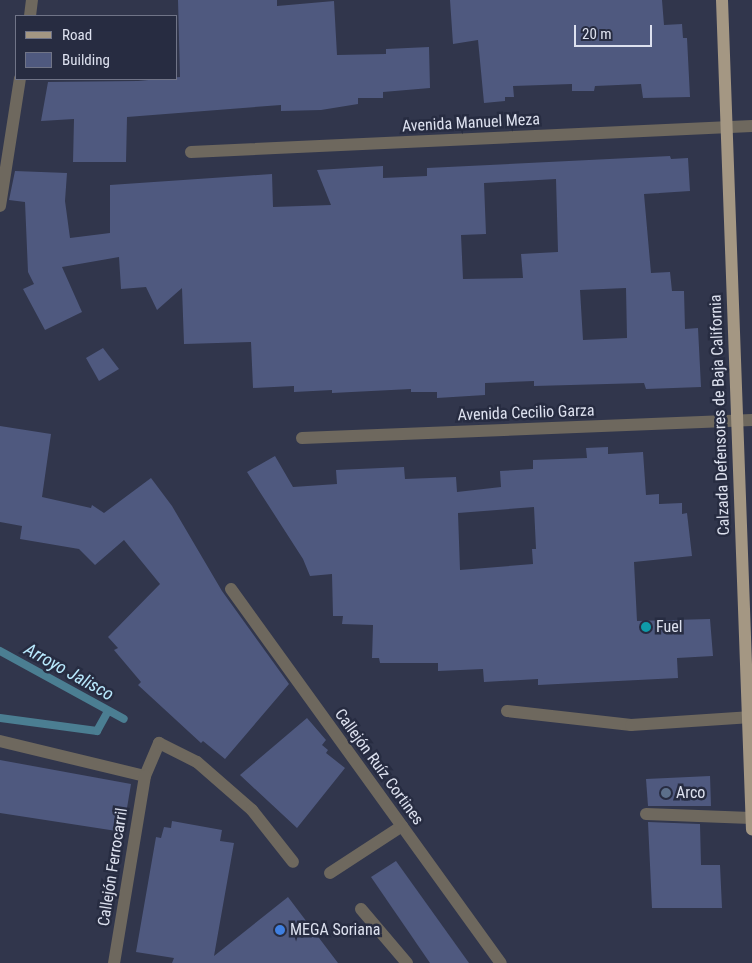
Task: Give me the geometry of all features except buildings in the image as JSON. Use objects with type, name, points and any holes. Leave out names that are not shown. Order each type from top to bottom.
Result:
[{"type":"main road","name":"Calzada Defensores de Baja California","points":[[722,0],[750,717],[752,829]]},
{"type":"street","points":[[30,15],[32,0]]},
{"type":"street","points":[[0,206],[20,80]]},
{"type":"street","name":"Avenida Manuel Meza","points":[[192,152],[752,126]]},
{"type":"street","name":"Avenida Cecilio Garza","points":[[302,438],[752,420]]},
{"type":"street","name":"Callejón Ruíz Cortines","points":[[231,589],[501,963]]},
{"type":"street","points":[[507,711],[631,725],[750,717]]},
{"type":"street","points":[[0,741],[145,776],[159,744],[197,762],[252,810],[293,862]]},
{"type":"street","name":"Callejón Ferrocarril","points":[[114,963],[145,776]]},
{"type":"street","points":[[646,814],[752,818]]},
{"type":"street","points":[[330,873],[402,826]]},
{"type":"street","points":[[361,909],[406,963]]},
{"type":"waterway","name":"Arroyo Jalisco","points":[[0,651],[124,719]]},
{"type":"waterway","points":[[0,718],[97,731],[108,711]]},
{"type":"place","name":"Fuel","points":[[646,627]]},
{"type":"place","name":"Arco","points":[[666,793]]},
{"type":"place","name":"MEGA Soriana","points":[[280,930]]}]
